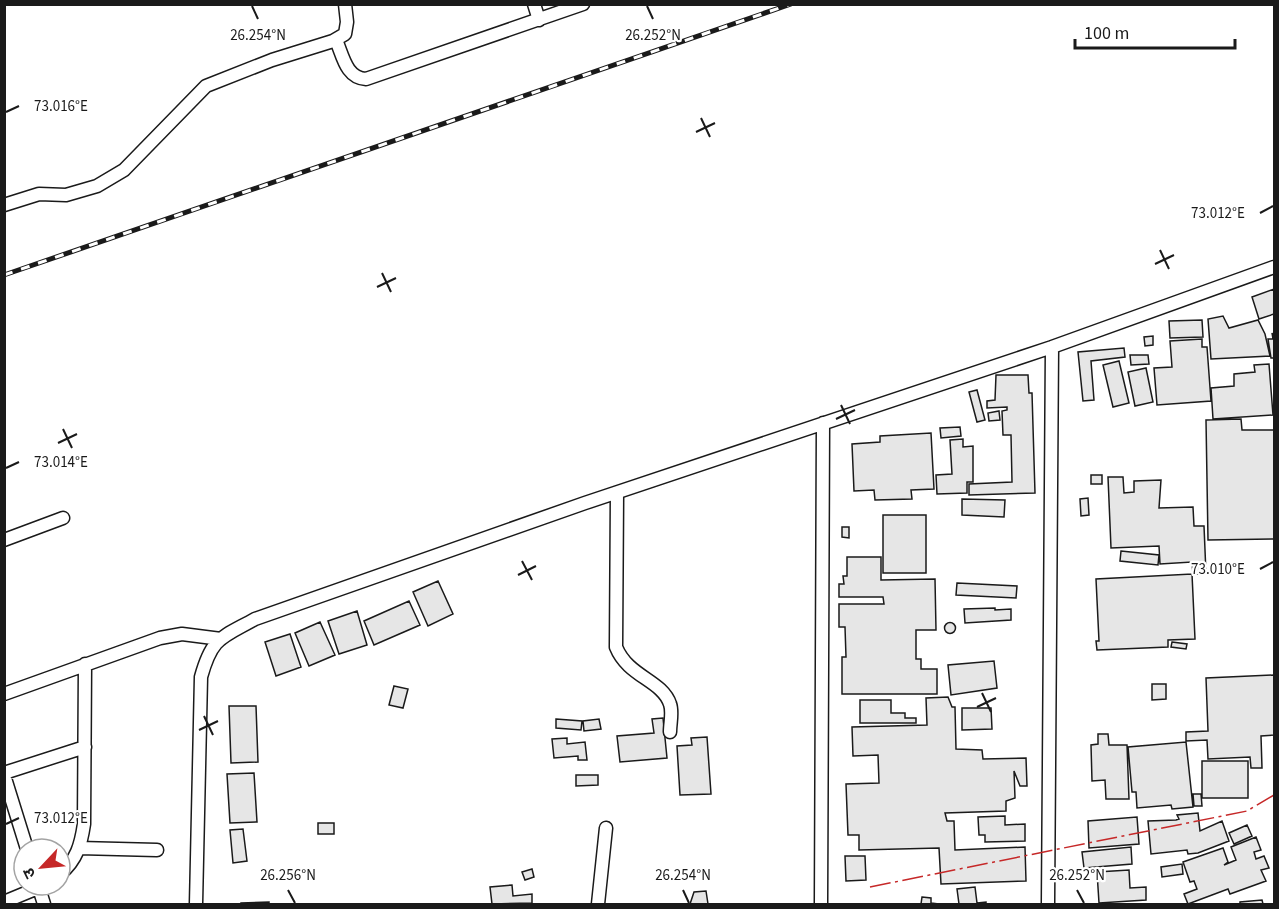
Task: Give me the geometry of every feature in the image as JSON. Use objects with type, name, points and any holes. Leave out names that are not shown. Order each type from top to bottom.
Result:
[{"type":"street","points":[[4,205],[39,194],[66,195],[97,186],[124,170],[206,86],[272,60],[336,40],[345,34],[347,22],[345,4]]},
{"type":"street","points":[[534,4],[540,20]]},
{"type":"street","points":[[336,40],[350,75],[357,79],[366,79],[584,4]]},
{"type":"street","points":[[196,904],[201,677],[208,652],[221,639],[255,619],[617,493],[1052,347],[1275,267]]},
{"type":"street","points":[[1048,904],[1052,347]]},
{"type":"street","points":[[821,904],[824,423]]},
{"type":"street","points":[[617,493],[616,647],[628,668],[665,694],[671,705],[670,732]]},
{"type":"street","points":[[4,540],[63,518]]},
{"type":"street","points":[[4,694],[85,663],[160,638],[182,634],[221,639]]},
{"type":"street","points":[[72,860],[79,849],[84,824],[85,663]]},
{"type":"street","points":[[23,837],[4,774],[85,747]]},
{"type":"street","points":[[598,904],[606,828]]},
{"type":"street","points":[[79,849],[157,850]]},
{"type":"building","points":[[1274,289],[1274,314],[1259,319],[1252,297]]},
{"type":"building","points":[[1223,316],[1229,328],[1258,320],[1265,334],[1270,356],[1211,359],[1208,319]]},
{"type":"building","points":[[1202,320],[1203,337],[1170,338],[1169,321]]},
{"type":"building","points":[[1272,333],[1274,338],[1274,358],[1271,358],[1268,339],[1273,339]]},
{"type":"building","points":[[1153,336],[1153,345],[1145,346],[1144,337]]},
{"type":"building","points":[[1202,339],[1202,347],[1207,347],[1211,401],[1157,405],[1154,368],[1172,367],[1170,341]]},
{"type":"building","points":[[1124,348],[1125,357],[1091,361],[1094,400],[1083,401],[1078,352]]},
{"type":"building","points":[[1130,355],[1148,355],[1149,364],[1131,365]]},
{"type":"building","points":[[1119,361],[1129,403],[1113,407],[1103,365]]},
{"type":"building","points":[[1269,364],[1273,415],[1213,419],[1211,388],[1234,386],[1234,374],[1255,372],[1254,365]]},
{"type":"building","points":[[1146,368],[1153,402],[1135,406],[1128,372]]},
{"type":"building","points":[[996,375],[1028,375],[1029,393],[1032,393],[1035,493],[969,495],[969,484],[1012,482],[1011,435],[1003,435],[1002,411],[1007,410],[1007,407],[987,408],[987,401],[995,400]]},
{"type":"building","points":[[977,390],[985,420],[977,422],[969,392]]},
{"type":"building","points":[[999,411],[1000,420],[989,421],[988,413]]},
{"type":"building","points":[[1241,419],[1242,430],[1274,430],[1274,539],[1208,540],[1206,420]]},
{"type":"building","points":[[960,427],[961,436],[941,438],[940,428]]},
{"type":"building","points":[[931,433],[934,489],[911,490],[912,499],[875,500],[874,490],[854,491],[852,444],[880,442],[880,436]]},
{"type":"building","points":[[963,439],[963,447],[973,446],[973,482],[967,482],[967,493],[937,494],[936,475],[952,474],[950,440]]},
{"type":"building","points":[[1091,475],[1102,475],[1102,484],[1091,484]]},
{"type":"building","points":[[1108,477],[1123,477],[1124,493],[1134,492],[1134,481],[1161,480],[1159,508],[1193,507],[1194,526],[1204,526],[1206,574],[1193,574],[1192,562],[1160,564],[1159,546],[1111,548]]},
{"type":"building","points":[[1088,498],[1089,515],[1081,516],[1080,499]]},
{"type":"building","points":[[962,499],[1005,500],[1004,517],[962,515]]},
{"type":"building","points":[[883,515],[926,515],[926,573],[883,573]]},
{"type":"building","points":[[842,527],[849,527],[849,538],[842,537]]},
{"type":"building","points":[[1121,551],[1159,555],[1158,565],[1120,561]]},
{"type":"building","points":[[847,557],[881,557],[881,580],[935,579],[936,630],[916,630],[916,659],[921,659],[921,669],[937,669],[937,694],[842,694],[842,657],[846,657],[845,627],[839,627],[839,604],[884,604],[883,597],[839,597],[839,584],[844,584],[843,576],[847,576]]},
{"type":"building","points":[[1192,574],[1195,639],[1168,640],[1168,647],[1097,650],[1096,641],[1099,641],[1096,579]]},
{"type":"building","points":[[438,581],[453,614],[428,626],[413,592]]},
{"type":"building","points":[[957,583],[1017,586],[1016,598],[956,595]]},
{"type":"building","points":[[409,601],[420,625],[374,645],[364,621]]},
{"type":"building","points":[[995,608],[995,610],[1011,609],[1011,620],[965,623],[964,609]]},
{"type":"building","points":[[357,611],[367,645],[339,654],[328,621]]},
{"type":"building","points":[[320,622],[335,655],[309,666],[295,633]]},
{"type":"building","points":[[950,622],[956,628],[950,634],[944,628]]},
{"type":"building","points":[[290,634],[301,667],[276,676],[265,642]]},
{"type":"building","points":[[1172,642],[1187,644],[1186,649],[1171,647]]},
{"type":"building","points":[[994,661],[997,688],[951,695],[948,665]]},
{"type":"building","points":[[1274,675],[1274,735],[1261,736],[1262,768],[1251,768],[1250,757],[1208,759],[1207,740],[1186,741],[1186,732],[1208,731],[1206,678]]},
{"type":"building","points":[[1152,684],[1166,684],[1166,699],[1152,700]]},
{"type":"building","points":[[394,686],[408,689],[403,708],[389,705]]},
{"type":"building","points":[[948,697],[952,707],[955,707],[956,749],[982,750],[983,759],[1026,758],[1027,786],[1020,786],[1014,771],[1015,798],[1006,801],[1006,811],[945,813],[947,821],[954,821],[955,850],[1025,847],[1026,881],[941,884],[939,848],[859,850],[859,835],[848,835],[846,784],[879,783],[878,755],[853,756],[852,727],[927,725],[926,698]]},
{"type":"building","points":[[860,700],[891,700],[891,713],[905,713],[905,718],[916,718],[916,723],[860,723]]},
{"type":"building","points":[[229,706],[256,706],[258,762],[231,763]]},
{"type":"building","points":[[962,708],[991,708],[992,729],[962,730]]},
{"type":"building","points":[[663,718],[667,758],[620,762],[617,736],[654,733],[652,719]]},
{"type":"building","points":[[556,719],[582,721],[581,730],[556,728]]},
{"type":"building","points":[[599,719],[601,729],[584,731],[583,721]]},
{"type":"building","points":[[1098,734],[1108,734],[1109,745],[1127,745],[1129,799],[1106,799],[1105,780],[1092,781],[1091,745],[1098,744]]},
{"type":"building","points":[[707,737],[711,794],[680,795],[677,746],[692,745],[691,738]]},
{"type":"building","points":[[567,738],[567,744],[585,742],[587,760],[578,760],[578,756],[554,758],[552,739]]},
{"type":"building","points":[[1186,742],[1193,807],[1172,809],[1171,805],[1137,808],[1136,792],[1132,792],[1128,747]]},
{"type":"building","points":[[1202,761],[1248,761],[1248,798],[1202,798]]},
{"type":"building","points":[[254,773],[257,822],[230,823],[227,774]]},
{"type":"building","points":[[576,775],[598,775],[598,785],[576,786]]},
{"type":"building","points":[[1193,794],[1201,794],[1202,806],[1194,806]]},
{"type":"building","points":[[1198,813],[1200,831],[1222,821],[1229,841],[1198,853],[1188,854],[1187,850],[1151,854],[1148,821],[1176,820],[1179,819],[1177,815]]},
{"type":"building","points":[[1005,816],[1005,825],[1025,824],[1025,841],[985,842],[985,835],[979,835],[978,817]]},
{"type":"building","points":[[1137,817],[1139,844],[1089,848],[1088,821]]},
{"type":"building","points":[[318,823],[334,823],[334,834],[318,834]]},
{"type":"building","points":[[1247,825],[1252,836],[1234,844],[1229,833]]},
{"type":"building","points":[[243,829],[247,861],[233,863],[230,830]]},
{"type":"building","points":[[1256,837],[1261,850],[1254,852],[1256,859],[1264,856],[1269,868],[1261,870],[1266,881],[1230,894],[1228,889],[1188,904],[1184,894],[1197,889],[1194,881],[1190,882],[1183,862],[1223,848],[1228,862],[1224,865],[1236,860],[1231,847]]},
{"type":"building","points":[[1131,847],[1132,864],[1084,868],[1082,852]]},
{"type":"building","points":[[845,856],[865,856],[866,880],[846,881]]},
{"type":"building","points":[[1182,864],[1183,874],[1162,877],[1161,867]]},
{"type":"building","points":[[532,869],[534,877],[525,880],[522,872]]},
{"type":"building","points":[[1129,870],[1130,888],[1146,887],[1146,900],[1099,903],[1097,872]]},
{"type":"building","points":[[512,885],[513,896],[532,894],[532,903],[492,904],[490,887]]},
{"type":"building","points":[[975,887],[977,903],[986,902],[986,904],[959,904],[957,889]]},
{"type":"building","points":[[706,891],[708,904],[690,904],[694,892]]},
{"type":"building","points":[[922,897],[931,898],[931,903],[939,904],[921,904]]},
{"type":"building","points":[[1262,900],[1263,904],[1240,904],[1240,902]]},
{"type":"building","points":[[269,902],[269,904],[241,904],[241,903]]},
{"type":"railway","points":[[4,275],[791,4]]},
{"type":"power","points":[[870,887],[1247,811],[1274,795]]}]
